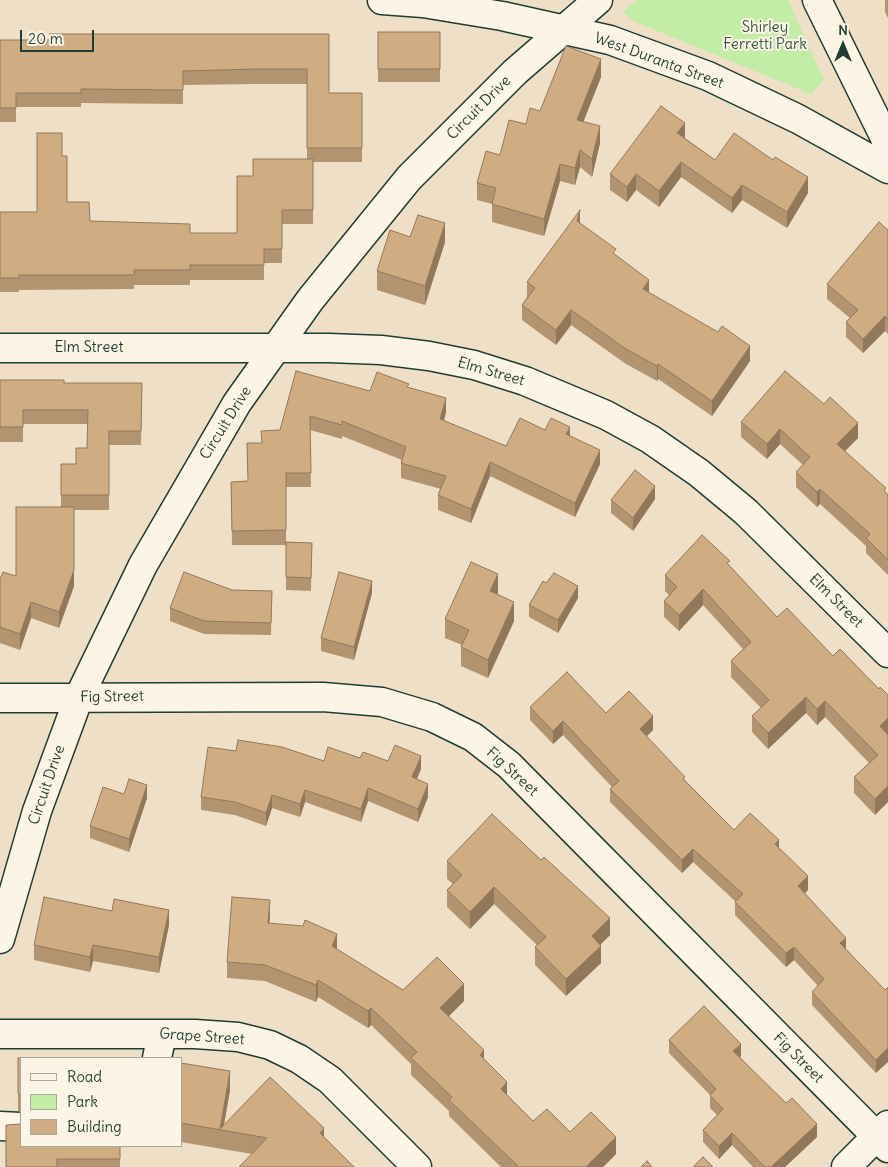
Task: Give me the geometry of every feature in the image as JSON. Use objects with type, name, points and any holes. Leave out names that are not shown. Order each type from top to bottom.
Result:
[{"type":"street","name":"West Duranta Street","points":[[382,0],[423,3],[564,29],[610,40],[708,76],[798,119],[888,169]]},
{"type":"street","name":"Circuit Drive","points":[[0,939],[38,810],[79,697],[143,565],[237,403],[310,300],[409,178],[515,72],[598,0]]},
{"type":"street","points":[[817,0],[888,144]]},
{"type":"street","name":"Elm Street","points":[[0,348],[373,350],[429,356],[474,365],[525,380],[606,415],[650,439],[700,473],[746,512],[888,653]]},
{"type":"street","name":"Fig Street","points":[[0,698],[323,697],[382,702],[432,717],[473,737],[509,766],[884,1137]]},
{"type":"street","name":"Grape Street","points":[[0,1034],[160,1046],[238,1037],[270,1045],[299,1059],[330,1080],[416,1167]]},
{"type":"street","points":[[0,1126],[20,1127]]},
{"type":"street","points":[[846,1167],[884,1137]]},
{"type":"green space","name":"Shirley Ferretti Park","points":[[638,0],[788,0],[824,80],[811,94],[633,21],[623,11]]},
{"type":"building","points":[[378,32],[440,32],[440,69],[378,69]]},
{"type":"building","points":[[50,34],[329,34],[329,93],[362,93],[362,148],[307,148],[307,69],[183,71],[183,90],[81,89],[81,93],[16,93],[16,108],[0,108],[0,40],[50,40]]},
{"type":"building","points":[[566,46],[601,59],[577,120],[600,126],[592,159],[580,150],[575,168],[560,164],[544,219],[492,204],[496,188],[477,183],[486,151],[500,155],[509,120],[526,124],[530,108],[540,111]]},
{"type":"building","points":[[661,106],[685,123],[677,133],[715,160],[734,133],[773,160],[775,157],[808,177],[787,212],[742,185],[732,198],[681,162],[659,191],[636,174],[627,187],[610,174]]},
{"type":"building","points":[[37,133],[62,133],[62,156],[67,156],[67,202],[89,202],[90,221],[190,224],[190,233],[237,233],[237,176],[253,176],[253,159],[313,159],[313,210],[282,210],[282,249],[264,249],[264,265],[190,265],[190,270],[134,270],[134,275],[19,275],[19,278],[0,278],[0,212],[37,212]]},
{"type":"building","points":[[580,210],[577,221],[616,249],[613,253],[649,280],[643,289],[718,332],[722,326],[750,346],[712,401],[658,364],[657,366],[626,349],[571,310],[556,330],[522,305],[535,288],[527,282]]},
{"type":"building","points":[[418,215],[445,223],[425,286],[377,271],[390,230],[410,237]]},
{"type":"building","points":[[879,222],[888,230],[888,319],[885,316],[863,339],[846,322],[858,310],[827,284]]},
{"type":"building","points":[[296,371],[370,391],[377,372],[409,384],[407,387],[446,398],[440,419],[506,446],[520,418],[545,430],[551,418],[570,427],[566,434],[600,450],[575,503],[490,462],[471,509],[438,495],[446,476],[401,463],[406,447],[342,421],[342,425],[310,416],[311,473],[286,473],[286,530],[232,531],[231,482],[248,481],[247,443],[262,443],[261,431],[280,430]]},
{"type":"building","points":[[785,371],[824,404],[830,397],[858,423],[837,444],[886,488],[884,490],[888,495],[888,560],[866,538],[870,534],[820,489],[817,492],[796,472],[810,457],[780,429],[767,444],[741,422]]},
{"type":"building","points":[[0,380],[64,380],[64,383],[142,383],[141,431],[109,431],[109,495],[61,495],[61,464],[76,464],[76,448],[87,448],[88,410],[23,410],[23,427],[0,427]]},
{"type":"building","points":[[635,470],[655,486],[633,518],[611,500]]},
{"type":"building","points":[[16,507],[74,507],[74,570],[59,612],[31,602],[20,634],[0,627],[0,579],[3,572],[16,576]]},
{"type":"building","points":[[702,535],[730,561],[727,563],[777,617],[787,608],[833,656],[840,649],[879,689],[880,687],[888,695],[888,718],[880,726],[888,735],[888,786],[875,799],[854,777],[878,755],[825,701],[817,709],[806,697],[768,733],[752,716],[769,700],[731,661],[751,642],[703,589],[679,615],[664,601],[677,587],[665,575]]},
{"type":"building","points":[[286,542],[312,543],[311,578],[286,577]]},
{"type":"building","points":[[471,562],[498,574],[490,591],[514,602],[488,660],[461,647],[469,630],[445,619]]},
{"type":"building","points":[[184,572],[232,590],[272,591],[271,623],[204,621],[170,608]]},
{"type":"building","points":[[339,572],[372,581],[354,647],[321,638]]},
{"type":"building","points":[[554,573],[578,586],[558,620],[529,605],[543,581],[546,583]]},
{"type":"building","points":[[567,672],[606,713],[629,691],[653,716],[640,729],[685,777],[683,779],[734,830],[750,813],[779,840],[775,844],[808,876],[798,886],[846,938],[840,943],[885,990],[888,987],[888,1048],[876,1060],[812,992],[824,979],[794,947],[786,953],[735,902],[743,894],[693,849],[682,860],[610,789],[619,781],[563,721],[553,731],[530,707]]},
{"type":"building","points":[[238,740],[282,747],[324,761],[328,747],[360,758],[363,752],[388,761],[395,745],[421,756],[412,777],[428,784],[418,809],[368,788],[361,809],[305,790],[300,804],[272,795],[266,813],[235,802],[201,797],[208,747],[236,751]]},
{"type":"building","points":[[129,779],[147,785],[129,839],[90,826],[103,787],[124,794]]},
{"type":"building","points":[[492,814],[541,860],[544,857],[610,918],[592,936],[601,946],[566,979],[535,947],[546,937],[494,887],[470,912],[447,890],[462,875],[447,861]]},
{"type":"building","points":[[44,897],[112,911],[114,899],[169,910],[159,957],[93,945],[90,957],[34,945]]},
{"type":"building","points":[[232,897],[270,900],[268,923],[303,926],[305,920],[337,934],[332,946],[403,990],[437,957],[464,984],[440,1008],[484,1050],[480,1055],[507,1082],[501,1089],[533,1121],[547,1109],[570,1132],[591,1112],[616,1137],[586,1167],[519,1167],[449,1100],[452,1097],[411,1058],[417,1052],[371,1008],[368,1011],[318,980],[316,985],[265,965],[227,962]]},
{"type":"building","points":[[704,1006],[741,1044],[733,1051],[786,1103],[792,1098],[817,1124],[771,1167],[765,1167],[732,1133],[719,1146],[703,1130],[723,1109],[710,1095],[716,1089],[669,1040]]},
{"type":"building","points":[[18,1058],[20,1058],[20,1095],[18,1094]]},
{"type":"building","points":[[182,1063],[230,1071],[220,1129],[270,1077],[324,1128],[320,1133],[354,1167],[239,1167],[267,1138],[182,1123]]},
{"type":"building","points":[[20,1124],[20,1147],[120,1147],[120,1159],[57,1159],[57,1167],[6,1167],[6,1125]]},
{"type":"building","points":[[703,1157],[713,1167],[693,1167]]},
{"type":"building","points":[[647,1161],[652,1167],[641,1167]]}]
